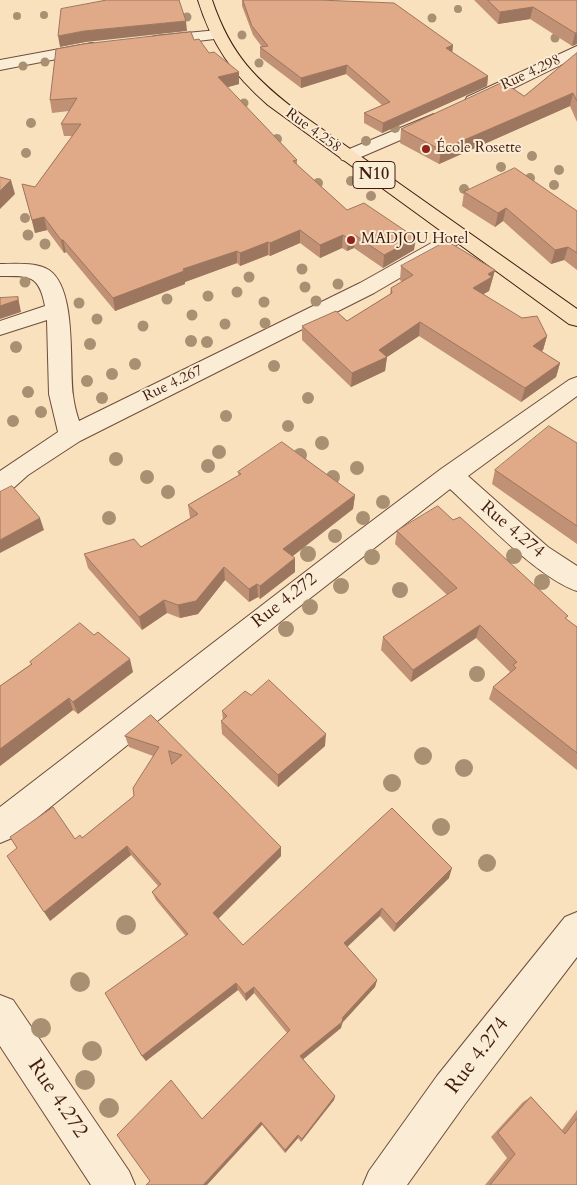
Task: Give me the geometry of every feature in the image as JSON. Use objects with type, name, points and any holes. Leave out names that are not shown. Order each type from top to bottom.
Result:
[{"type":"highway","name":"Rue 4.258","points":[[204,0],[218,35],[230,56],[259,90],[458,236],[577,319]]},
{"type":"street","points":[[142,42],[218,35]]},
{"type":"street","points":[[0,65],[105,47]]},
{"type":"street","name":"Rue 4.298","points":[[462,106],[577,51]]},
{"type":"street","points":[[348,156],[445,114]]},
{"type":"street","name":"Rue 4.267","points":[[0,485],[70,435],[367,288],[458,236]]},
{"type":"street","points":[[0,270],[32,272],[42,275],[48,281],[57,309],[62,395],[70,435]]},
{"type":"street","points":[[0,328],[57,309]]},
{"type":"street","name":"Rue 4.272","points":[[0,827],[330,566],[450,475],[577,386]]},
{"type":"street","name":"Rue 4.274","points":[[450,475],[539,554],[577,580]]},
{"type":"street","name":"Rue 4.274","points":[[383,1185],[451,1090],[577,929]]},
{"type":"street","name":"Rue 4.272","points":[[0,1013],[115,1185]]},
{"type":"building","points":[[107,0],[179,0],[186,21],[84,31],[58,36],[61,9]]},
{"type":"building","points":[[243,0],[319,0],[394,3],[453,45],[446,48],[488,76],[383,123],[364,113],[390,102],[347,65],[301,78],[260,47],[268,46],[252,26]]},
{"type":"building","points":[[488,0],[577,0],[577,33],[533,7],[500,12]]},
{"type":"building","points":[[191,32],[194,40],[199,39],[209,53],[214,52],[239,72],[218,77],[297,160],[293,161],[347,210],[364,203],[416,238],[384,255],[355,235],[348,238],[343,235],[320,245],[300,230],[240,253],[237,251],[183,269],[184,271],[113,298],[61,240],[44,217],[32,220],[22,184],[35,187],[81,124],[61,124],[77,98],[50,100],[56,49]]},
{"type":"building","points":[[577,53],[577,101],[573,93],[441,150],[401,129],[503,82],[524,96]]},
{"type":"building","points":[[515,168],[577,211],[577,253],[568,247],[555,250],[506,208],[498,213],[464,192]]},
{"type":"building","points":[[0,177],[11,180],[0,191]]},
{"type":"building","points":[[447,241],[495,270],[488,274],[492,277],[473,288],[522,318],[537,316],[547,336],[533,346],[560,363],[525,388],[420,322],[379,350],[387,357],[352,373],[302,326],[336,311],[347,321],[392,293],[391,288],[413,275],[401,266]]},
{"type":"building","points":[[18,297],[18,300],[0,306],[0,298]]},
{"type":"building","points":[[549,426],[577,443],[577,526],[495,470]]},
{"type":"building","points":[[282,442],[355,495],[283,549],[295,558],[260,586],[257,584],[249,589],[224,567],[196,601],[178,605],[164,600],[139,617],[84,554],[134,539],[141,547],[198,514],[188,505],[241,474],[238,472]]},
{"type":"building","points":[[12,486],[40,518],[0,540],[0,492]]},
{"type":"building","points":[[438,506],[453,520],[460,517],[568,616],[565,618],[577,627],[577,753],[493,687],[516,668],[513,665],[517,662],[480,625],[413,670],[383,637],[457,588],[397,531]]},
{"type":"building","points":[[80,623],[94,635],[98,632],[130,659],[73,702],[69,698],[0,749],[0,686],[32,664],[30,662]]},
{"type":"building","points":[[269,680],[326,734],[278,775],[221,721],[227,716],[222,711],[245,691],[251,695]]},
{"type":"building","points":[[151,715],[281,847],[213,913],[243,945],[392,808],[452,868],[396,924],[382,908],[344,943],[377,980],[343,1017],[342,1022],[300,1056],[335,1096],[302,1139],[298,1135],[285,1150],[261,1122],[203,1185],[146,1185],[150,1181],[117,1135],[171,1080],[202,1119],[290,1030],[254,987],[245,994],[236,983],[142,1056],[105,993],[188,934],[152,892],[161,884],[127,846],[44,912],[7,856],[17,848],[10,837],[53,807],[75,839],[80,835],[82,838],[134,796],[133,788],[159,747],[125,736]],"holes":[[[169,751],[182,755],[172,764]]]},
{"type":"building","points":[[531,1097],[565,1134],[577,1118],[577,1185],[490,1185],[515,1154],[498,1133]]},
{"type":"place","name":"École Rosette","points":[[426,149]]},
{"type":"place","name":"MADJOU Hotel","points":[[351,240]]}]
